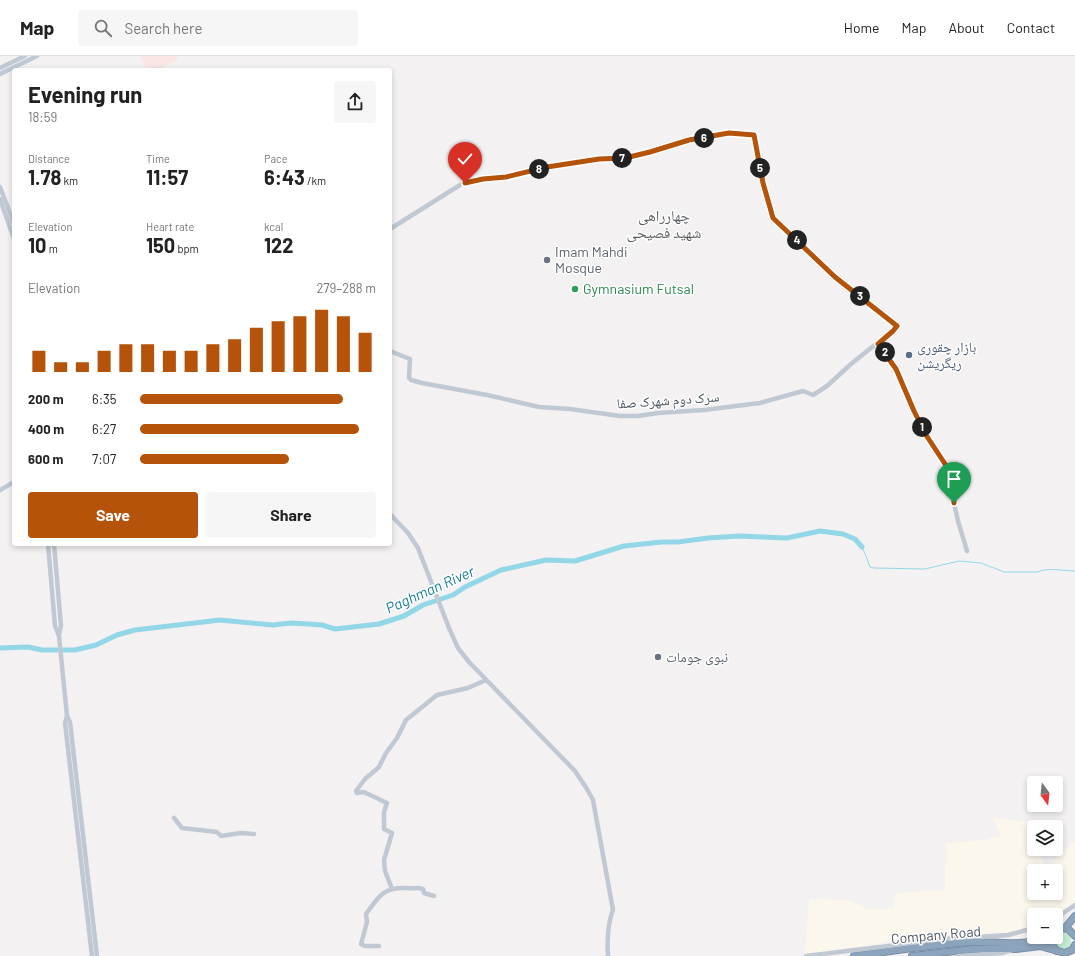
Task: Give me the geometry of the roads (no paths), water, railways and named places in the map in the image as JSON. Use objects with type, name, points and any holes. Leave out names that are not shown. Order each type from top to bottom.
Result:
[{"type":"highway","points":[[1075,916],[1065,928],[1071,931],[1075,936]]},
{"type":"highway","name":"Company Road","points":[[854,956],[974,942],[1022,944],[1027,943]]},
{"type":"highway","points":[[1052,944],[1052,946],[1063,954],[1070,952],[1075,945]]},
{"type":"highway","name":"Company Road","points":[[912,956],[974,949],[1016,949],[1040,946],[1063,954]]},
{"type":"street","points":[[0,68],[25,56]]},
{"type":"street","points":[[12,68],[37,56]]},
{"type":"street","points":[[0,74],[12,68]]},
{"type":"street","name":"سرک دوم شهرک صفا","points":[[392,228],[460,185],[470,181],[506,177],[547,167],[599,159],[625,158],[689,140],[729,133],[754,135],[763,183],[773,218],[835,277],[897,326],[878,344],[813,395],[803,391],[760,403],[633,416],[612,416],[572,409],[539,407],[487,395],[422,383],[409,378],[410,359],[392,352]]},
{"type":"street","points":[[0,187],[12,219]]},
{"type":"street","points":[[0,199],[12,233]]},
{"type":"street","points":[[878,344],[896,369],[923,429],[951,473],[954,503],[967,551]]},
{"type":"street","points":[[0,490],[12,483]]},
{"type":"street","points":[[392,516],[408,533],[418,548],[458,648],[486,680],[575,771],[587,788],[593,800],[613,910],[608,924],[608,956]]},
{"type":"street","points":[[48,546],[55,626],[59,636]]},
{"type":"street","points":[[54,546],[61,626],[59,636],[61,658],[67,716],[70,722],[92,956]]},
{"type":"street","points":[[392,888],[385,871],[384,860],[392,833],[384,829],[384,812],[387,802],[364,792],[357,793],[356,791],[363,781],[380,765],[386,753],[397,738],[406,720],[437,696],[468,688],[486,680]]},
{"type":"street","points":[[174,818],[182,828],[217,832],[221,836],[241,833],[254,834]]},
{"type":"street","points":[[86,880],[97,956]]},
{"type":"street","points":[[379,946],[365,946],[361,944],[367,922],[366,914],[380,895],[392,888],[421,888],[423,889],[424,893],[434,896]]},
{"type":"street","points":[[1063,913],[1075,904]]},
{"type":"street","points":[[806,956],[946,939],[1008,935],[1027,930]]},
{"type":"street","points":[[958,956],[1002,953],[1016,949]]},
{"type":"waterway","name":"Paghman River","points":[[0,648],[28,647],[42,650],[75,650],[96,645],[117,635],[135,630],[220,620],[273,625],[291,623],[322,625],[335,629],[379,624],[404,616],[423,605],[453,595],[465,587],[501,570],[546,560],[575,561],[624,546],[739,536],[787,538],[820,531],[843,534],[855,539],[862,547]]},
{"type":"waterway","points":[[862,547],[870,567],[874,568],[925,569],[959,561],[981,563],[1004,572],[1037,572],[1051,569],[1075,571]]},
{"type":"place","name":"Imam Mahdi Mosque","points":[[547,260]]},
{"type":"place","name":"Gymnasium Futsal","points":[[575,289]]},
{"type":"place","name":"بازار چقوری ریگریشن","points":[[909,355]]},
{"type":"place","name":"نبوی جومات","points":[[658,657]]},
{"type":"district","name":"چهارراهی شهید فصیحی","points":[[664,224]]}]
